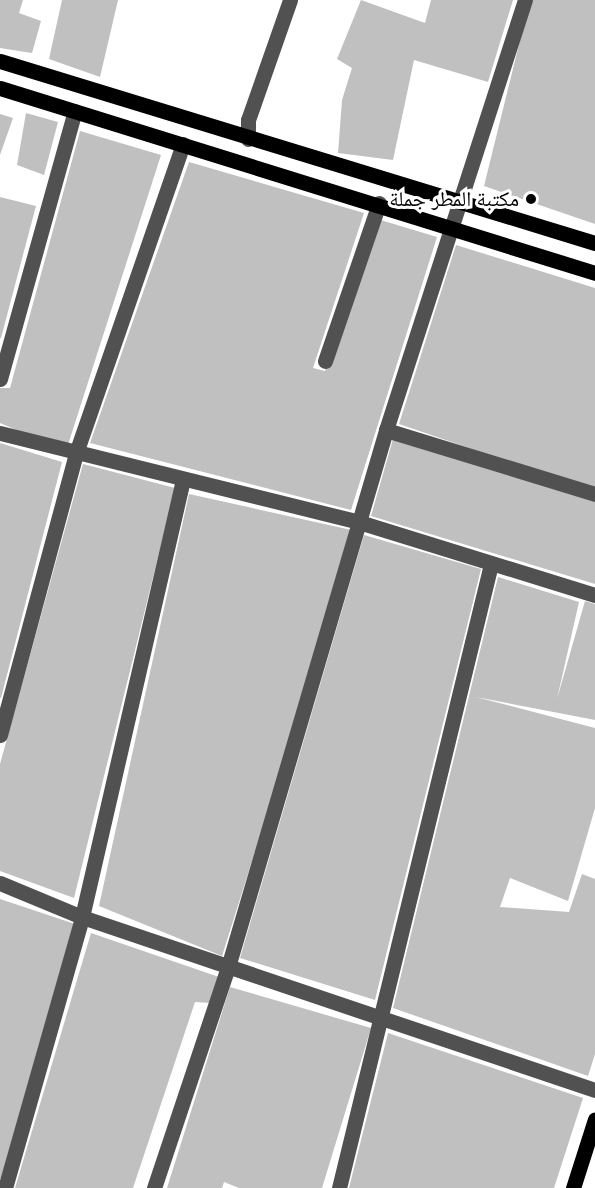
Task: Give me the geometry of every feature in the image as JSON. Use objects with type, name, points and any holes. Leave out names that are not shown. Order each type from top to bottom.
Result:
[{"type":"main road","points":[[0,61],[248,139],[595,243]]},
{"type":"main road","points":[[0,88],[379,203],[595,273]]},
{"type":"main road","points":[[573,1188],[595,1119]]},
{"type":"street","points":[[248,139],[248,120],[290,0]]},
{"type":"street","points":[[154,1188],[228,967],[386,430],[525,0]]},
{"type":"street","points":[[0,379],[75,111]]},
{"type":"street","points":[[0,735],[76,453],[183,144]]},
{"type":"street","points":[[325,361],[379,203]]},
{"type":"street","points":[[386,430],[595,494]]},
{"type":"street","points":[[0,433],[183,481],[359,522],[595,595]]},
{"type":"street","points":[[5,1188],[82,917],[183,481]]},
{"type":"street","points":[[339,1188],[383,1017],[491,564]]},
{"type":"street","points":[[0,883],[82,917],[595,1090]]},
{"type":"building","points":[[0,0],[23,0],[19,13],[41,21],[32,53],[0,48]]},
{"type":"building","points":[[62,0],[118,0],[100,77],[49,59]]},
{"type":"building","points":[[361,0],[425,23],[431,0],[513,0],[488,82],[414,60],[393,160],[338,153],[342,100],[352,68],[337,59]]},
{"type":"building","points":[[530,0],[595,0],[595,224],[484,186]]},
{"type":"building","points":[[26,113],[58,122],[44,175],[17,165]]},
{"type":"building","points":[[0,114],[13,118],[0,155]]},
{"type":"building","points":[[80,131],[161,155],[66,451],[0,423],[0,388],[10,388]]},
{"type":"building","points":[[189,162],[364,213],[313,368],[325,371],[374,218],[437,237],[351,510],[90,443]]},
{"type":"building","points":[[0,197],[36,206],[1,338],[0,338]]},
{"type":"building","points":[[456,245],[595,288],[595,491],[399,424]]},
{"type":"building","points":[[395,432],[595,499],[595,584],[371,516]]},
{"type":"building","points":[[0,443],[62,462],[1,698],[0,698]]},
{"type":"building","points":[[83,464],[175,488],[74,898],[0,871],[0,764]]},
{"type":"building","points":[[189,494],[356,531],[222,956],[99,906]]},
{"type":"building","points":[[364,535],[481,569],[375,1000],[240,958]]},
{"type":"building","points":[[498,577],[579,602],[557,699],[585,601],[595,604],[595,720],[476,697],[595,728],[595,808],[568,901],[510,878],[500,907],[569,912],[582,874],[595,879],[595,1054],[588,1076],[393,1008]]},
{"type":"building","points":[[0,899],[75,924],[1,1178],[0,1178]]},
{"type":"building","points":[[91,933],[219,977],[211,1003],[195,1002],[133,1188],[15,1188]]},
{"type":"building","points":[[230,987],[371,1028],[322,1188],[239,1188],[224,1182],[222,1188],[167,1188]]},
{"type":"building","points":[[388,1033],[583,1098],[554,1188],[349,1188]]},
{"type":"place","name":"مكتبة المطر جملة","points":[[531,199]]}]
